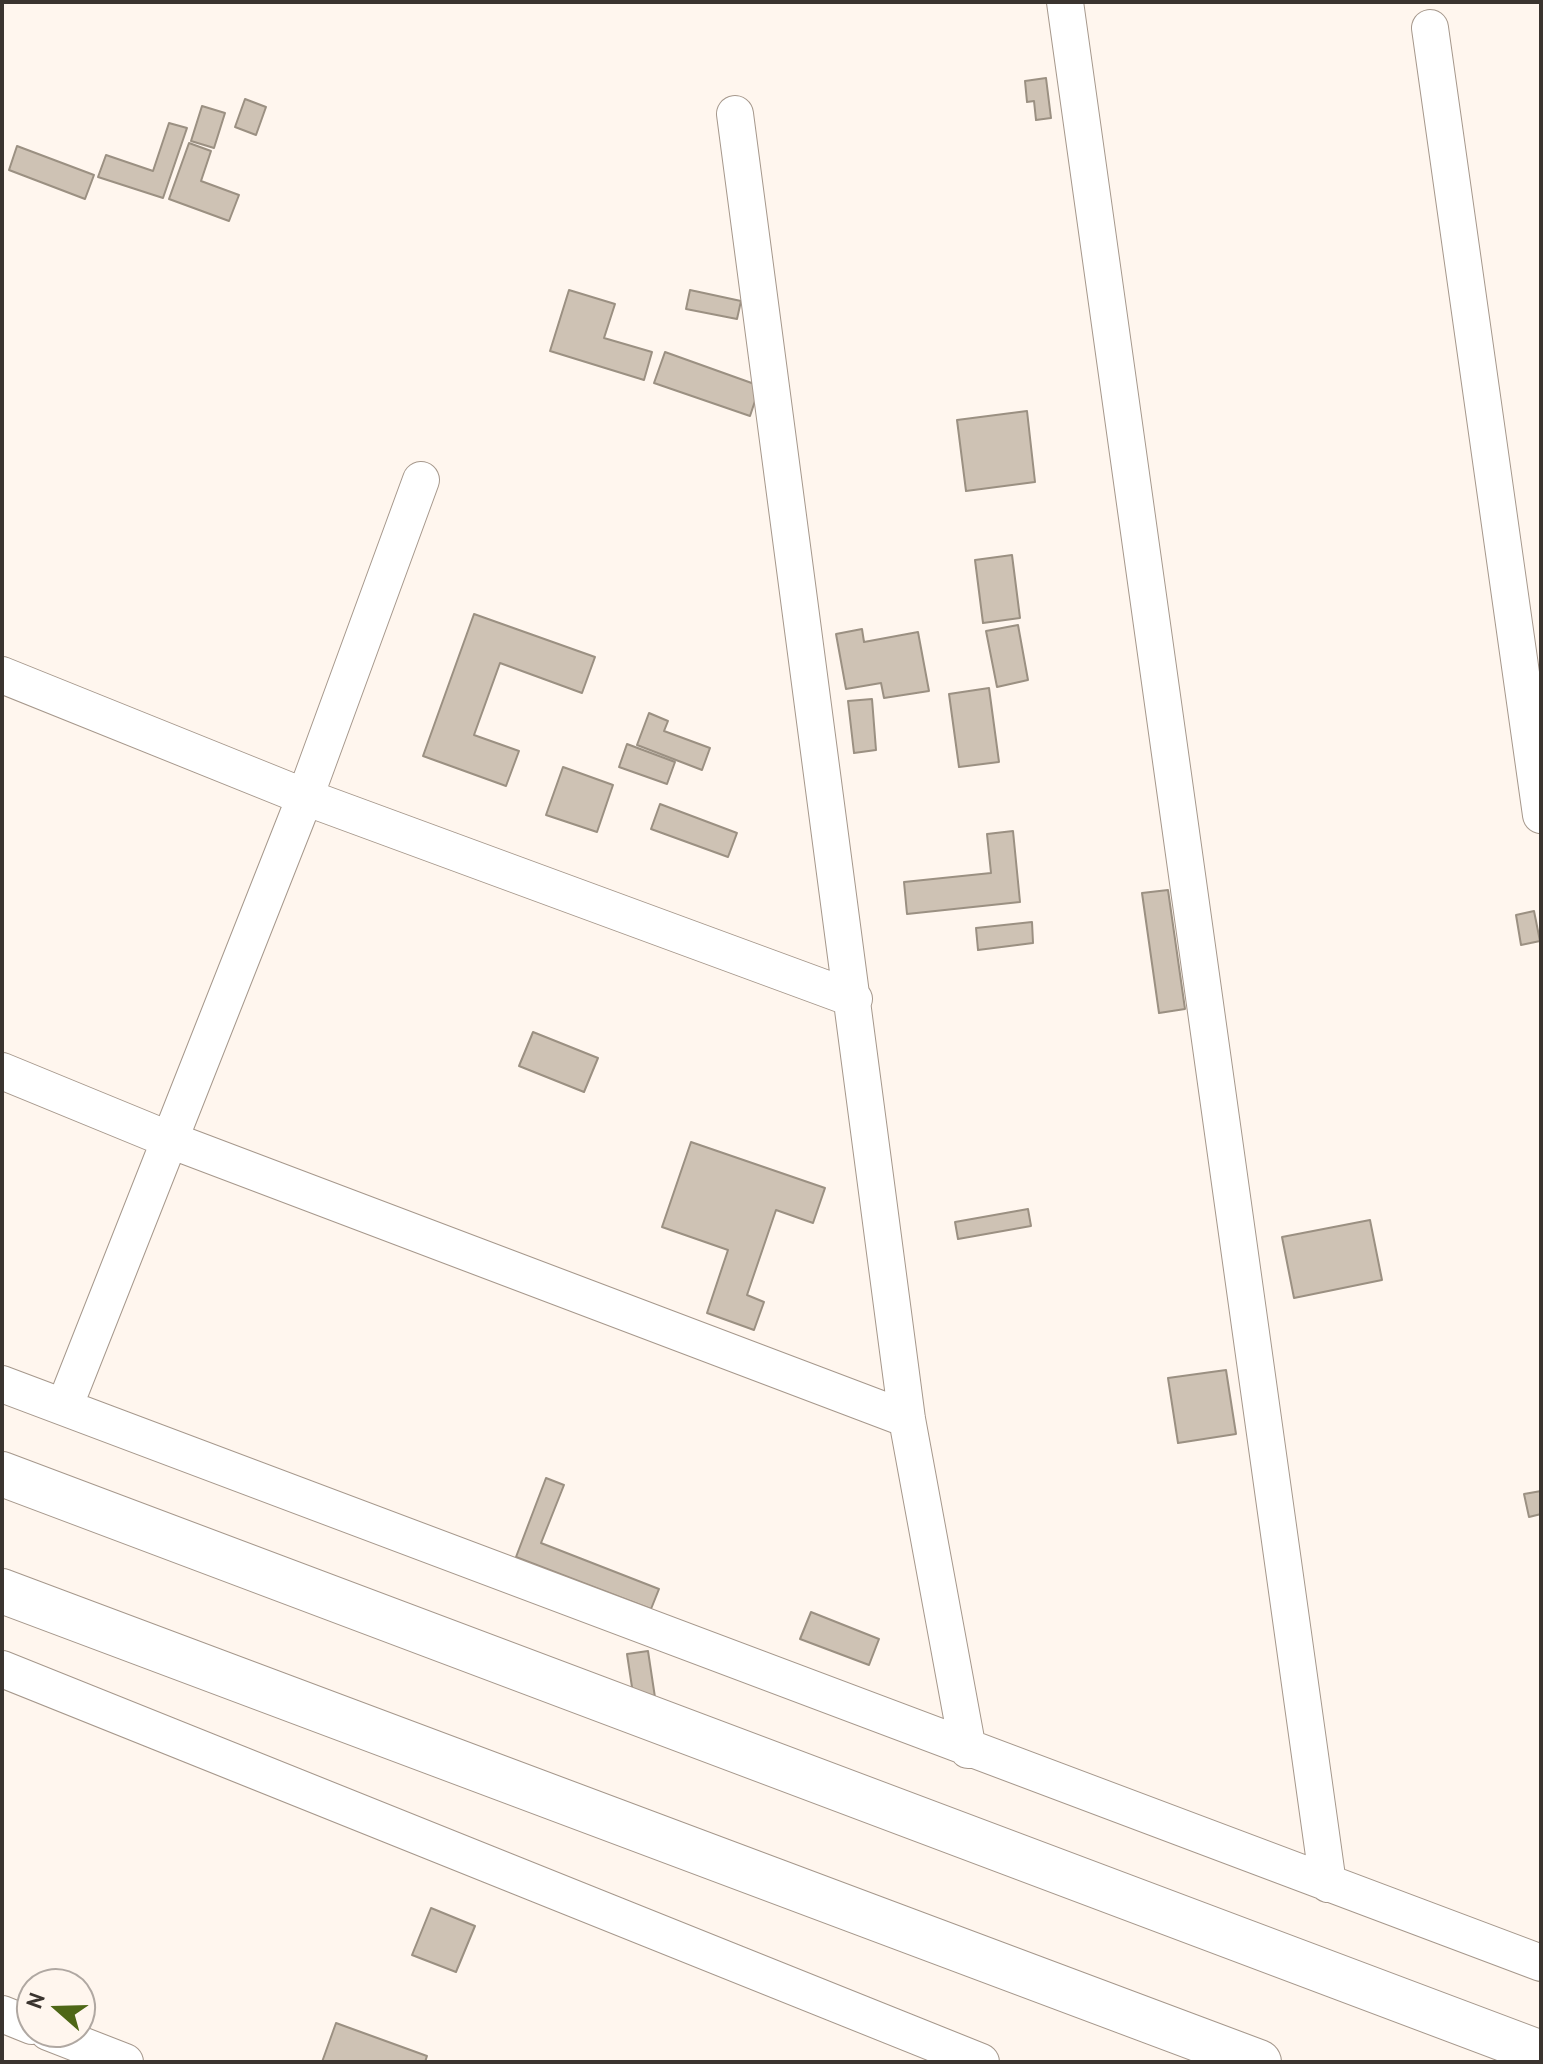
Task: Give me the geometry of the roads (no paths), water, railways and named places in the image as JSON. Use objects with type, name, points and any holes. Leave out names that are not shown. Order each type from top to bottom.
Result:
[{"type":"street","points":[[1065,2],[1328,1884]]},
{"type":"street","points":[[1430,28],[1541,815]]},
{"type":"street","points":[[735,114],[907,1419],[968,1750]]},
{"type":"street","points":[[65,1405],[305,797],[421,480]]},
{"type":"street","points":[[2,675],[305,797],[854,999]]},
{"type":"street","points":[[2,1071],[170,1140],[907,1419]]},
{"type":"street","points":[[2,1384],[65,1405],[968,1750],[1541,1963]]},
{"type":"street","points":[[2,1474],[1541,2053]]},
{"type":"street","points":[[2,1591],[1259,2062]]},
{"type":"street","points":[[2,1669],[981,2062]]},
{"type":"street","points":[[89,2048],[125,2062]]}]
